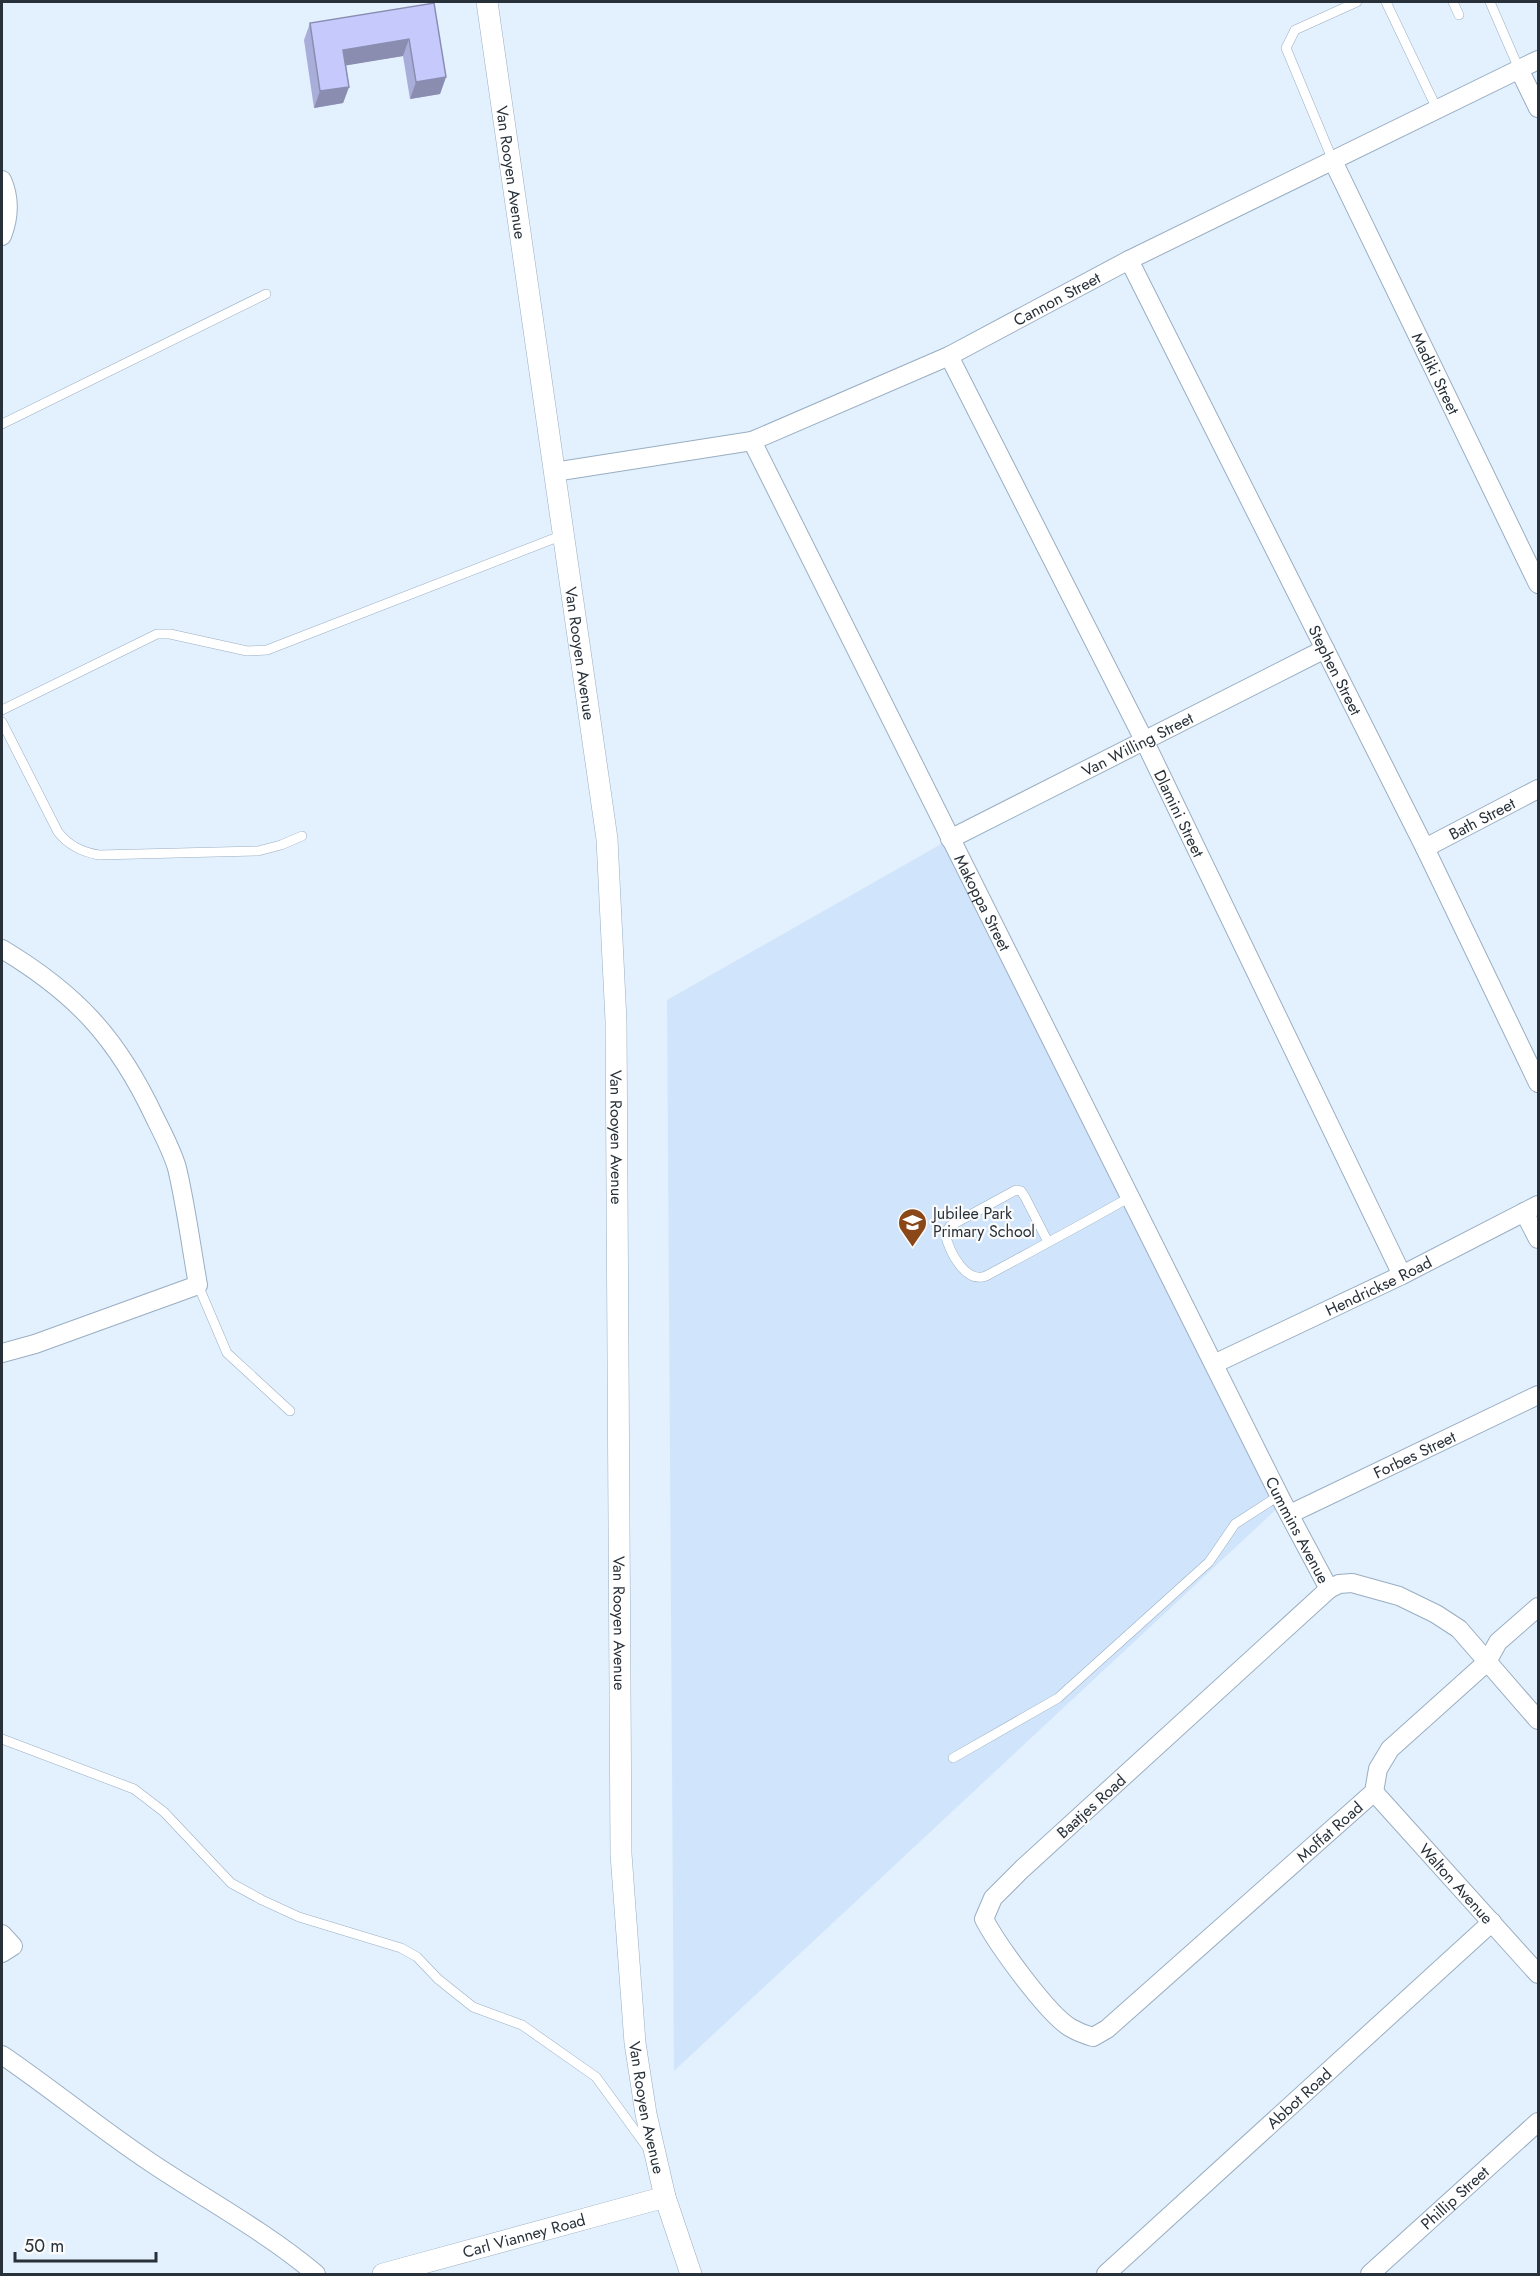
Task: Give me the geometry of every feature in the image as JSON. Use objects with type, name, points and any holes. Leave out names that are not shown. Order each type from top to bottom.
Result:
[{"type":"street","name":"Van Rooyen Avenue","points":[[487,2],[607,839],[612,910],[618,1180],[616,1231],[621,1854],[635,2043],[665,2197],[691,2274]]},
{"type":"street","name":"Cannon Street","points":[[554,472],[752,441],[949,356],[1129,260],[1539,60]]},
{"type":"street","points":[[1520,69],[1539,108]]},
{"type":"street","name":"Madiki Street","points":[[1333,160],[1539,584]]},
{"type":"street","points":[[2,180],[8,201],[6,224],[2,236]]},
{"type":"street","name":"Stephen Street","points":[[1129,260],[1425,848],[1539,1083]]},
{"type":"street","name":"Dlamini Street","points":[[949,356],[1144,740],[1402,1275]]},
{"type":"street","name":"Makoppa Street","points":[[752,441],[1214,1364]]},
{"type":"street","name":"Van Willing Street","points":[[950,839],[1325,649]]},
{"type":"street","name":"Bath Street","points":[[1425,848],[1539,789]]},
{"type":"street","points":[[2,949],[57,985],[81,1007],[115,1045],[135,1077],[176,1168],[198,1285],[35,1344],[2,1353]]},
{"type":"street","points":[[1532,1208],[1539,1239]]},
{"type":"street","name":"Hendrickse Road","points":[[1214,1364],[1402,1275],[1532,1208]]},
{"type":"street","name":"Cummins Avenue","points":[[1214,1364],[1329,1589],[1339,1584],[1352,1583],[1399,1596],[1428,1609],[1459,1629],[1539,1720]]},
{"type":"street","name":"Forbes Street","points":[[1290,1514],[1539,1395]]},
{"type":"street","name":"Baatjes Road","points":[[1093,2037],[1070,2028],[1053,2013],[992,1934],[984,1919],[993,1898],[1329,1589]]},
{"type":"street","name":"Moffat Road","points":[[1093,2037],[1116,2021],[1374,1792],[1378,1769],[1390,1749],[1487,1662],[1498,1642],[1539,1607]]},
{"type":"street","name":"Walton Avenue","points":[[1374,1792],[1539,1974]]},
{"type":"street","name":"Abbot Road","points":[[1106,2274],[1492,1922]]},
{"type":"street","points":[[2,1934],[13,1946],[2,1953]]},
{"type":"street","points":[[2,2055],[142,2157],[263,2234],[316,2274]]},
{"type":"street","name":"Phillip Street","points":[[1370,2274],[1539,2122]]},
{"type":"street","name":"Carl Vianney Road","points":[[383,2274],[665,2197]]},
{"type":"lane","points":[[1333,160],[1286,48],[1295,30],[1357,2]]},
{"type":"lane","points":[[1386,2],[1437,109]]},
{"type":"lane","points":[[1453,2],[1459,15]]},
{"type":"lane","points":[[1490,2],[1520,69]]},
{"type":"lane","points":[[2,424],[266,294]]},
{"type":"lane","points":[[2,710],[157,634],[170,634],[247,651],[267,650],[563,535]]},
{"type":"lane","points":[[2,722],[58,832],[64,839],[84,852],[99,855],[258,851],[302,836]]},
{"type":"lane","points":[[1048,1242],[1025,1197],[1021,1191],[1016,1190],[950,1226],[945,1233],[963,1270],[979,1278],[1048,1242],[1130,1197]]},
{"type":"lane","points":[[198,1285],[226,1353],[290,1411]]},
{"type":"lane","points":[[953,1758],[1058,1698],[1209,1562],[1235,1524],[1280,1495]]},
{"type":"lane","points":[[2,1739],[134,1789],[164,1812],[231,1883],[262,1900],[299,1917],[401,1947],[417,1957],[438,1979],[473,2007],[522,2025],[596,2078],[656,2158]]},
{"type":"shaded area","name":"Jubilee Park Primary School","points":[[950,839],[1283,1503],[674,2071],[667,1000]]},
{"type":"building","points":[[434,3],[446,77],[416,82],[409,39],[343,50],[349,87],[320,91],[310,23]]},
{"type":"place","name":"Jubilee Park Primary School","points":[[912,1248]]}]
